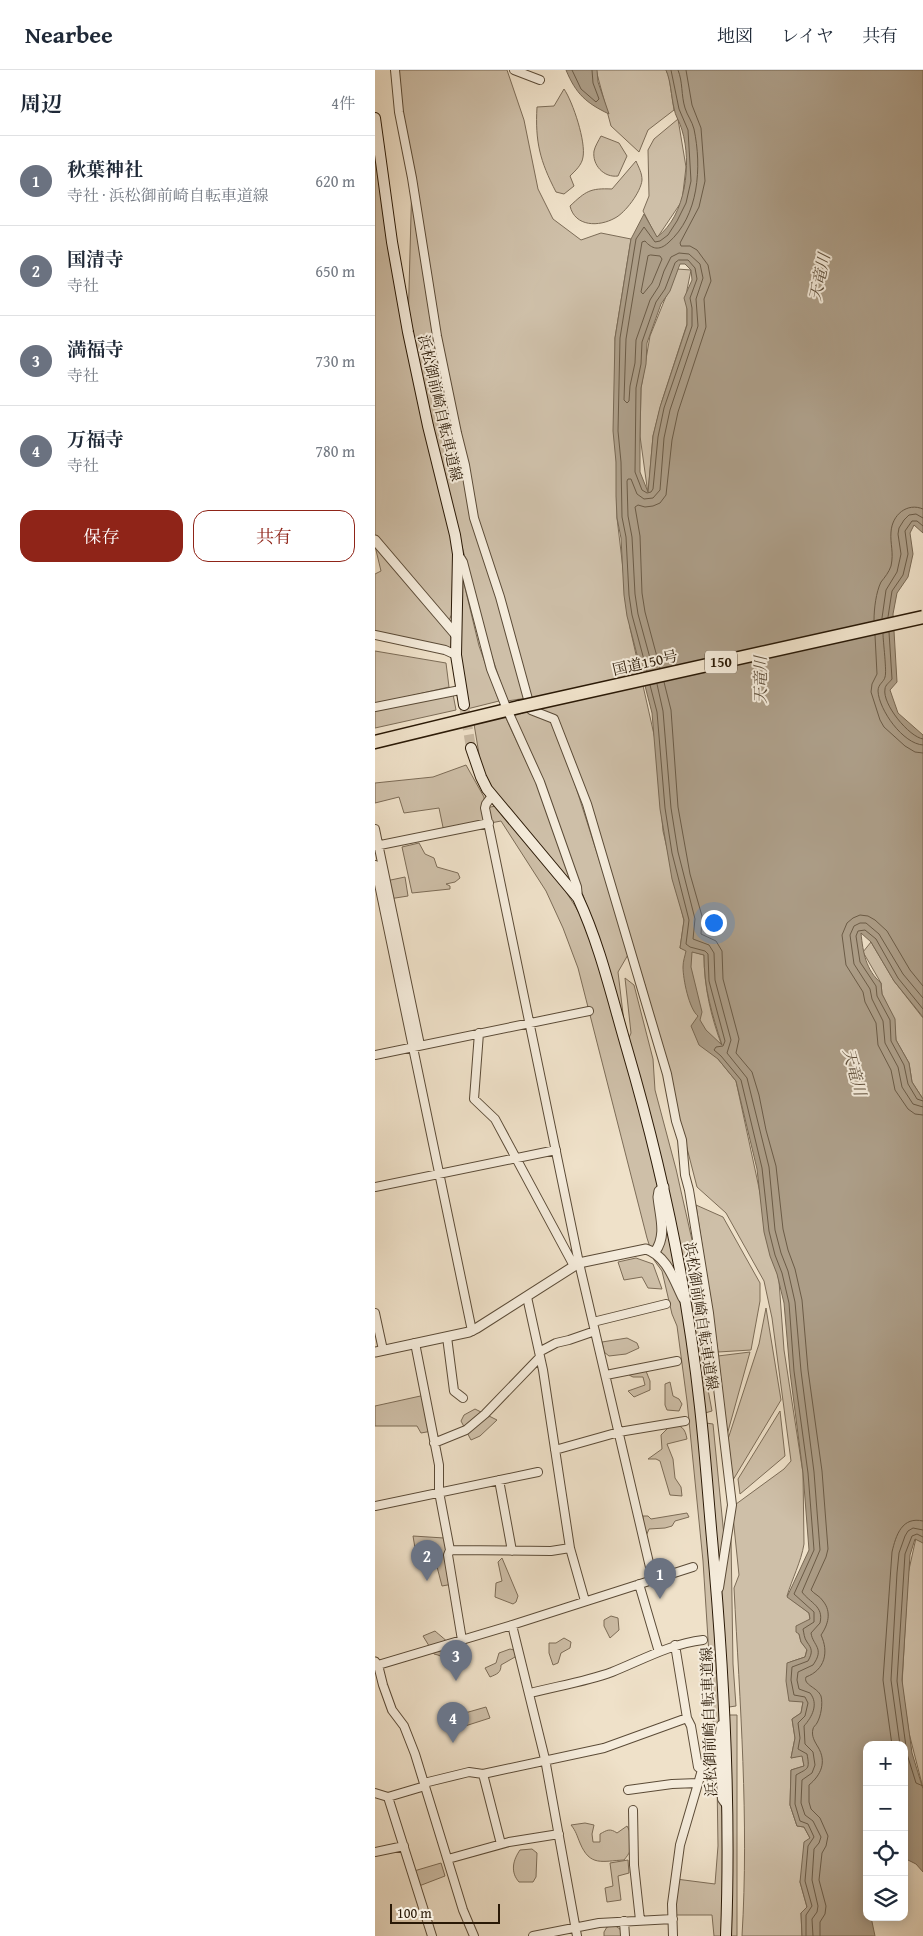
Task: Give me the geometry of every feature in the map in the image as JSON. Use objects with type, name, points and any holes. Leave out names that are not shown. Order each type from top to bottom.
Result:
[{"type":"highway","name":"国道150号","points":[[375,742],[923,617]]},
{"type":"main road","name":"浜松御前崎自転車道線","points":[[375,118],[392,242],[408,332],[458,554],[455,635],[460,690],[464,705]]},
{"type":"main road","name":"浜松御前崎自転車道線","points":[[471,748],[481,777],[492,796],[577,898],[589,924],[639,1089],[663,1187],[684,1300],[700,1405],[717,1600],[725,1713],[727,1806],[726,1936]]},
{"type":"street","points":[[395,70],[399,112],[412,178],[437,336],[465,465],[473,518],[501,596],[531,710],[554,719],[587,804],[667,1074],[676,1121],[682,1140],[685,1175],[709,1313],[732,1505],[717,1600]]},
{"type":"street","points":[[514,70],[540,80]]},
{"type":"street","points":[[375,540],[455,635]]},
{"type":"street","points":[[458,554],[463,562],[491,669],[513,709],[554,818],[577,887],[577,898]]},
{"type":"street","points":[[375,635],[445,650],[456,655]]},
{"type":"street","points":[[375,707],[460,690]]},
{"type":"street","points":[[492,796],[486,804],[489,823],[556,1150],[577,1264],[606,1375],[653,1580]]},
{"type":"street","points":[[377,846],[489,823]]},
{"type":"street","points":[[375,829],[439,1174],[472,1331]]},
{"type":"street","points":[[375,865],[416,1046]]},
{"type":"street","points":[[375,1055],[589,1011]]},
{"type":"street","points":[[479,1033],[474,1099],[495,1119],[577,1264]]},
{"type":"street","points":[[375,1187],[556,1150]]},
{"type":"street","points":[[655,1252],[663,1234],[658,1197],[663,1187]]},
{"type":"street","points":[[375,1313],[379,1351],[472,1331],[577,1264],[646,1249],[655,1252],[664,1262],[684,1300]]},
{"type":"street","points":[[527,1297],[539,1355],[570,1548],[585,1601]]},
{"type":"street","points":[[593,1322],[666,1304]]},
{"type":"street","points":[[434,1443],[466,1430],[473,1425],[539,1355],[556,1343],[595,1331]]},
{"type":"street","points":[[447,1336],[454,1391],[463,1398]]},
{"type":"street","points":[[415,1343],[439,1465],[439,1492],[450,1550],[448,1555],[462,1640]]},
{"type":"street","points":[[606,1375],[677,1361]]},
{"type":"street","points":[[555,1450],[619,1432],[685,1422]]},
{"type":"street","points":[[375,1506],[538,1472]]},
{"type":"street","points":[[499,1480],[511,1551]]},
{"type":"street","points":[[450,1550],[551,1551],[570,1548]]},
{"type":"street","points":[[474,1936],[463,1910],[404,1726],[392,1710],[376,1664],[512,1625],[693,1567]]},
{"type":"street","points":[[639,1584],[659,1652]]},
{"type":"street","points":[[512,1625],[545,1760],[577,1936]]},
{"type":"street","points":[[530,1693],[573,1684],[611,1672],[675,1645],[703,1640]]},
{"type":"street","points":[[675,1645],[687,1718],[691,1726],[698,1767],[702,1770]]},
{"type":"street","points":[[725,1713],[721,1720],[717,1757],[720,1764],[722,1799],[727,1806]]},
{"type":"street","points":[[375,1793],[389,1797],[469,1772],[483,1774],[604,1748],[687,1718]]},
{"type":"street","points":[[673,1936],[672,1904],[680,1845],[702,1770],[705,1764],[717,1757]]},
{"type":"street","points":[[483,1774],[501,1844]]},
{"type":"street","points":[[628,1790],[672,1784],[699,1783]]},
{"type":"street","points":[[389,1797],[433,1936]]},
{"type":"street","points":[[633,1810],[634,1865],[640,1920]]},
{"type":"street","points":[[448,1859],[501,1844],[559,1834]]},
{"type":"street","points":[[375,1852],[404,1846]]},
{"type":"street","points":[[533,1936],[575,1926],[673,1919]]},
{"type":"street","points":[[624,1921],[625,1936]]},
{"type":"shaded area","points":[[396,70],[507,70],[524,120],[538,189],[553,219],[581,240],[601,233],[631,239],[615,338],[617,518],[630,628],[655,739],[663,831],[684,921],[680,948],[704,955],[705,979],[709,1002],[722,1046],[718,1059],[736,1081],[779,1281],[784,1350],[803,1473],[804,1544],[787,1596],[809,1613],[810,1619],[799,1634],[801,1642],[807,1649],[805,1657],[790,1662],[803,1702],[801,1713],[792,1719],[795,1738],[791,1758],[802,1755],[804,1766],[791,1770],[790,1805],[797,1826],[804,1827],[810,1838],[800,1882],[807,1907],[801,1913],[802,1936],[742,1936],[745,1849],[744,1805],[734,1588],[739,1575],[732,1507],[784,1469],[791,1461],[772,1318],[764,1281],[726,1213],[697,1187],[645,985],[584,797],[563,747],[629,953],[618,972],[624,1022],[603,953],[548,794],[513,713],[527,698],[507,701],[490,651],[459,535],[453,542],[452,614],[448,622],[375,538],[375,117],[408,327],[412,178]]},
{"type":"shaded area","points":[[596,70],[666,70],[669,77],[674,110],[648,130],[639,152],[611,126]]},
{"type":"shaded area","points":[[564,89],[578,122],[583,142],[583,157],[578,168],[570,176],[574,186],[564,194],[556,192],[542,161],[537,131],[537,107],[554,106]]},
{"type":"shaded area","points":[[678,119],[686,167],[682,201],[657,238],[643,211],[649,196],[648,150],[654,139]]},
{"type":"shaded area","points":[[601,136],[619,143],[627,156],[618,176],[608,175],[597,166],[594,151]]},
{"type":"shaded area","points":[[636,161],[640,170],[641,185],[632,202],[623,212],[609,221],[595,224],[577,218],[570,206],[580,197],[593,190],[612,189]]},
{"type":"shaded area","points":[[677,269],[691,270],[687,290],[687,324],[662,401],[653,436],[648,494],[640,436],[641,388],[650,336]]},
{"type":"shaded area","points":[[375,546],[452,631],[453,653],[375,635],[375,574],[381,571]]},
{"type":"shaded area","points":[[461,571],[479,646],[499,701],[467,709],[461,663]]},
{"type":"shaded area","points":[[375,651],[446,663],[449,687],[375,704]]},
{"type":"shaded area","points":[[453,694],[456,710],[375,728],[375,709]]},
{"type":"shaded area","points":[[505,716],[539,789],[572,884],[495,793],[481,766],[474,724]]},
{"type":"shaded area","points":[[466,765],[484,797],[485,808],[496,806],[543,862],[575,906],[584,922],[628,1040],[631,1033],[625,978],[634,985],[653,1059],[655,1090],[692,1240],[711,1352],[701,1352],[712,1411],[705,1413],[706,1423],[713,1424],[724,1536],[731,1538],[733,1664],[736,1706],[729,1707],[729,1715],[737,1715],[737,1936],[714,1936],[712,1915],[672,1915],[676,1879],[715,1884],[718,1846],[717,1780],[703,1561],[687,1401],[677,1326],[672,1314],[662,1271],[654,1260],[647,1238],[578,968],[546,891],[501,821],[444,832],[439,808],[404,813],[399,797],[375,803],[375,783],[433,777]]},
{"type":"shaded area","points":[[419,843],[425,854],[434,858],[437,867],[458,873],[460,878],[455,882],[446,884],[450,886],[450,889],[412,893],[402,847]]},
{"type":"shaded area","points":[[405,877],[408,896],[389,899],[386,881]]},
{"type":"shaded area","points":[[871,942],[894,981],[923,1018],[923,1099],[912,1082],[909,1063],[896,1040],[894,1019],[882,994],[881,983],[863,952]]},
{"type":"shaded area","points":[[696,1205],[723,1217],[760,1283],[760,1301],[751,1350],[718,1352]]},
{"type":"shaded area","points":[[636,1258],[653,1264],[662,1289],[648,1288],[642,1277],[624,1280],[618,1262]]},
{"type":"shaded area","points":[[766,1308],[781,1400],[733,1480],[728,1439],[759,1344]]},
{"type":"shaded area","points":[[627,1338],[637,1343],[639,1348],[626,1354],[609,1356],[604,1352],[602,1342]]},
{"type":"shaded area","points":[[750,1352],[727,1435],[718,1356]]},
{"type":"shaded area","points":[[646,1371],[650,1381],[650,1390],[634,1397],[628,1391],[645,1385],[643,1377],[629,1375],[631,1372]]},
{"type":"shaded area","points":[[670,1382],[673,1396],[679,1399],[682,1404],[679,1411],[667,1410],[665,1405],[665,1384]]},
{"type":"shaded area","points":[[425,1395],[432,1431],[421,1433],[417,1426],[375,1426],[375,1406]]},
{"type":"shaded area","points":[[475,1409],[497,1420],[480,1436],[471,1440],[461,1421],[464,1415]]},
{"type":"shaded area","points":[[780,1411],[785,1456],[740,1494],[738,1479]]},
{"type":"shaded area","points":[[672,1424],[683,1428],[687,1439],[667,1444],[673,1459],[675,1478],[681,1487],[682,1496],[670,1495],[660,1461],[648,1459],[662,1449],[661,1435]]},
{"type":"shaded area","points":[[687,1513],[689,1517],[675,1521],[672,1526],[649,1529],[644,1541],[643,1516],[648,1516],[651,1519]]},
{"type":"shaded area","points":[[413,1536],[444,1538],[453,1584],[442,1586],[435,1559],[417,1560]]},
{"type":"shaded area","points":[[916,1538],[923,1543],[923,1788],[909,1733],[902,1685],[908,1574]]},
{"type":"shaded area","points":[[502,1558],[518,1596],[513,1604],[495,1597],[496,1583],[502,1581],[498,1562]]},
{"type":"shaded area","points":[[611,1616],[618,1618],[619,1630],[610,1638],[604,1626],[604,1620]]},
{"type":"shaded area","points":[[435,1631],[456,1651],[459,1661],[458,1666],[434,1654],[423,1636]]},
{"type":"shaded area","points":[[564,1638],[571,1642],[570,1648],[561,1653],[558,1663],[553,1665],[549,1653],[549,1643],[556,1643]]},
{"type":"shaded area","points":[[510,1649],[518,1651],[515,1657],[501,1665],[498,1673],[490,1677],[485,1668],[496,1663],[499,1653]]},
{"type":"shaded area","points":[[486,1707],[490,1718],[462,1727],[458,1715]]},
{"type":"shaded area","points":[[585,1823],[594,1825],[593,1842],[600,1842],[600,1834],[605,1831],[610,1830],[617,1833],[627,1826],[632,1844],[630,1852],[624,1860],[597,1861],[588,1856],[571,1825]]},
{"type":"shaded area","points":[[532,1849],[537,1853],[536,1877],[533,1882],[519,1882],[514,1874],[513,1866],[516,1858],[520,1850]]},
{"type":"shaded area","points":[[628,1860],[629,1873],[618,1876],[621,1900],[607,1902],[605,1888],[613,1886],[610,1863]]},
{"type":"shaded area","points":[[441,1863],[445,1876],[419,1886],[414,1871]]},
{"type":"shaded area","points":[[614,1925],[620,1929],[623,1936],[604,1936],[607,1927]]},
{"type":"water","points":[[566,70],[597,70],[598,82],[609,114],[588,102],[578,92]]},
{"type":"water","name":"天竜川","points":[[666,70],[923,70],[923,533],[914,525],[910,533],[913,554],[908,577],[897,593],[893,614],[897,682],[890,690],[898,713],[923,735],[923,1017],[894,981],[871,942],[861,933],[866,961],[872,973],[881,983],[882,994],[895,1019],[896,1040],[909,1063],[912,1082],[923,1099],[923,1543],[915,1539],[910,1555],[902,1680],[912,1753],[923,1789],[923,1872],[916,1864],[908,1860],[908,1741],[863,1741],[863,1921],[872,1921],[875,1936],[802,1936],[801,1913],[807,1907],[800,1882],[804,1842],[810,1838],[804,1827],[797,1826],[790,1805],[791,1770],[804,1766],[802,1756],[791,1758],[795,1738],[792,1719],[801,1713],[803,1702],[789,1701],[786,1681],[787,1663],[805,1657],[807,1650],[801,1642],[799,1634],[796,1632],[796,1626],[810,1619],[809,1613],[787,1597],[809,1550],[803,1473],[790,1372],[784,1303],[764,1232],[757,1169],[736,1081],[718,1059],[699,1045],[691,1026],[698,1016],[689,1001],[684,979],[683,965],[686,951],[680,948],[684,920],[672,879],[660,809],[652,713],[627,616],[624,595],[621,538],[617,518],[616,462],[613,431],[615,338],[631,239],[644,214],[657,237],[667,228],[675,216],[684,188],[686,173],[685,143],[675,111]],"holes":[[[680,264],[685,264],[691,270],[692,280],[684,298],[687,309],[687,325],[660,407],[653,436],[648,492],[640,472],[641,388],[646,364],[647,343],[661,304],[670,291]],[[692,952],[704,955],[707,990],[722,1045],[706,1030],[700,1020],[702,1012],[691,967]]]},
{"type":"tunnel","points":[[464,705],[471,748]]},
{"type":"place","name":"国清寺","points":[[427,1581]]},
{"type":"place","name":"秋葉神社","points":[[660,1599]]},
{"type":"place","name":"満福寺","points":[[456,1681]]},
{"type":"place","name":"万福寺","points":[[453,1743]]}]
